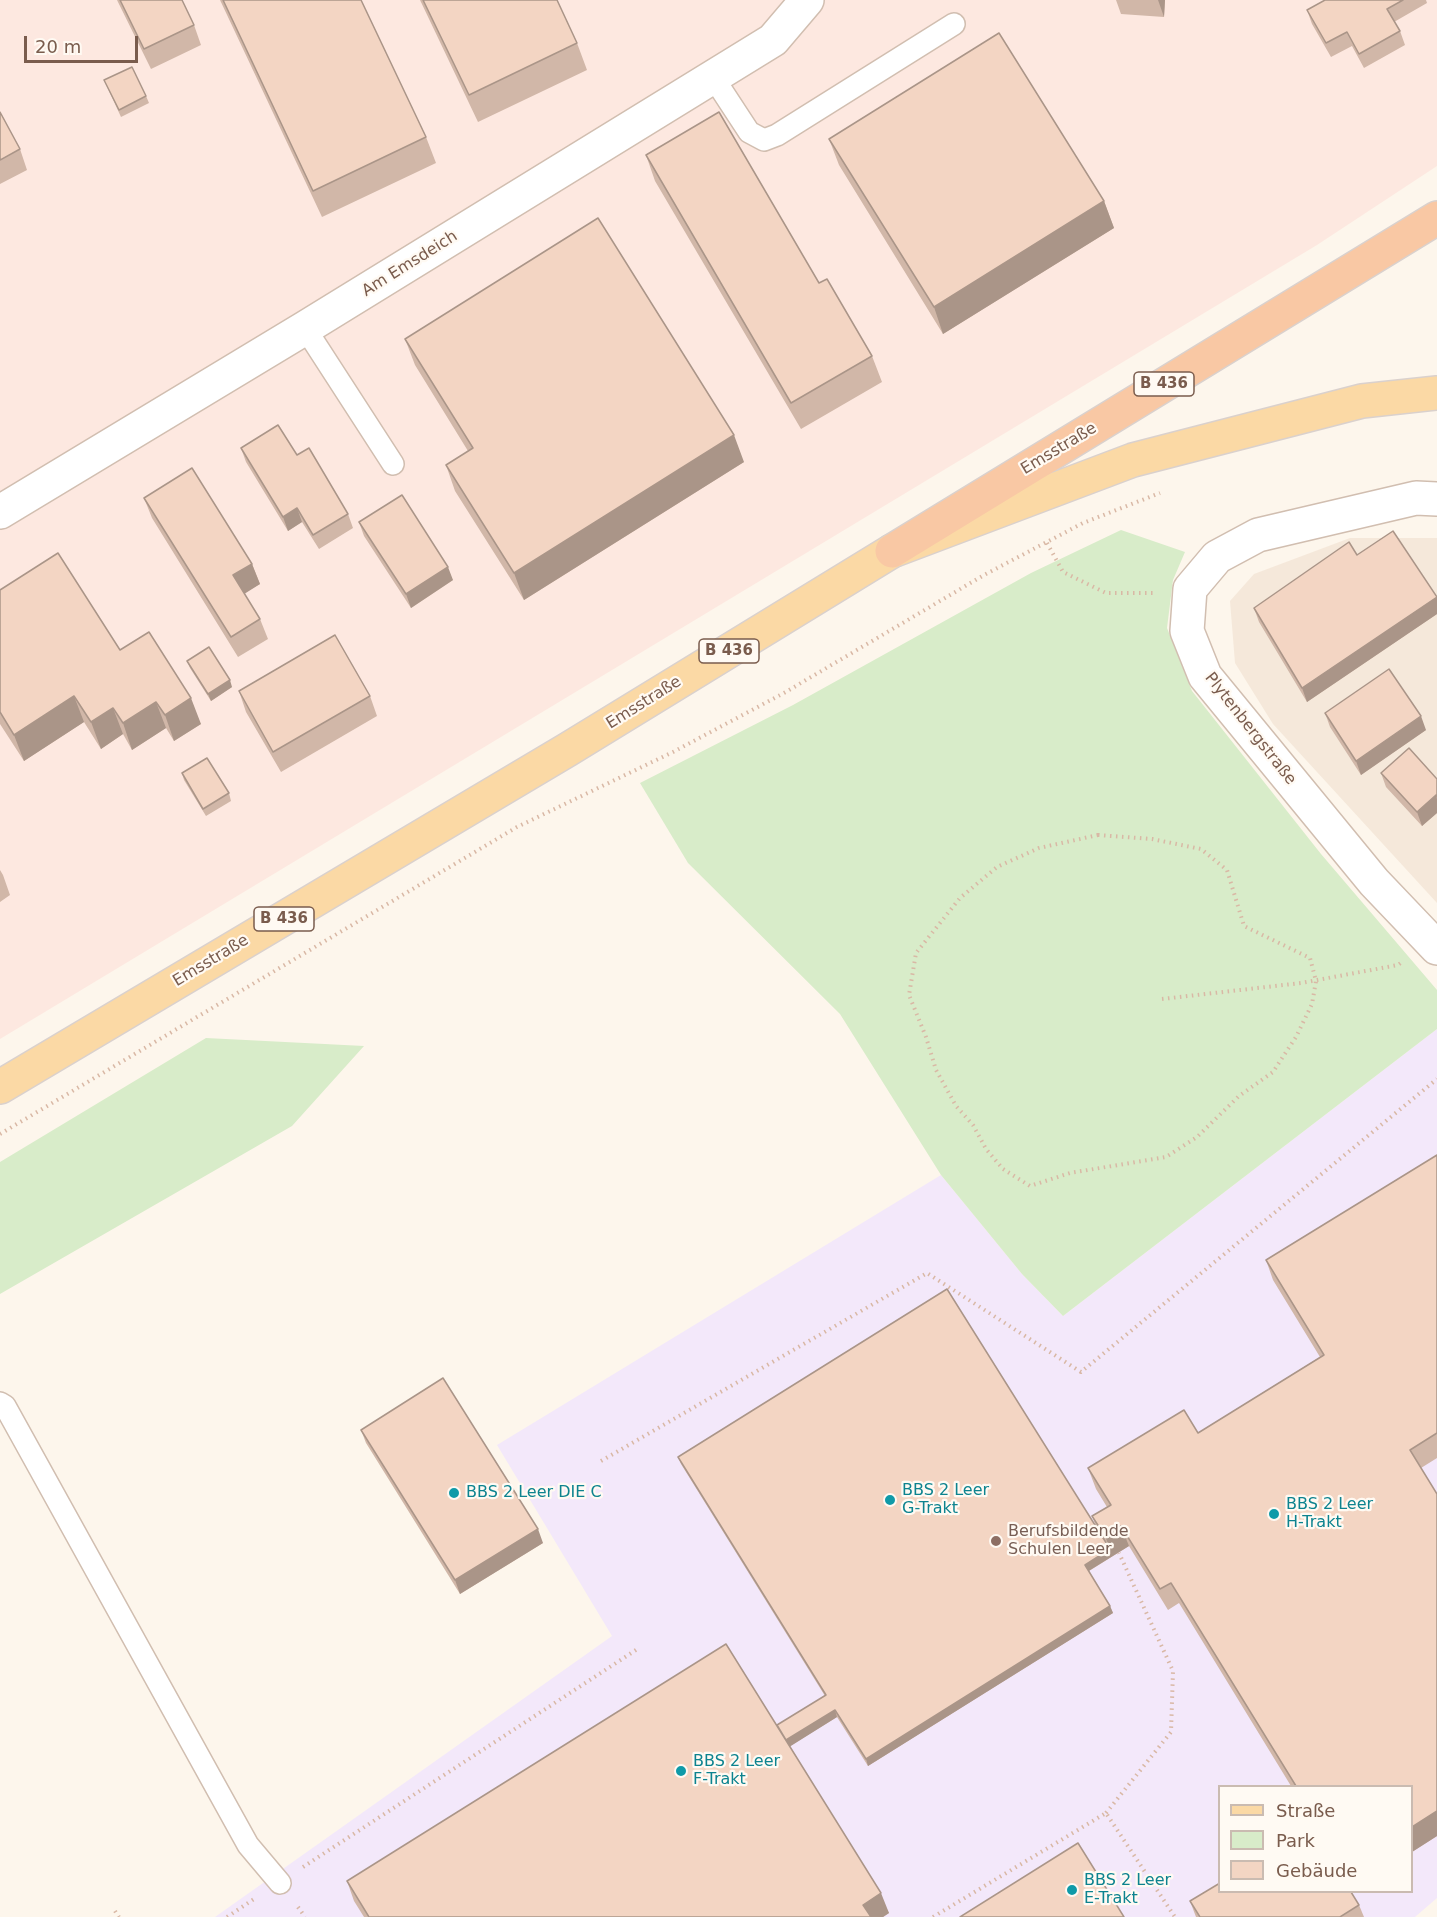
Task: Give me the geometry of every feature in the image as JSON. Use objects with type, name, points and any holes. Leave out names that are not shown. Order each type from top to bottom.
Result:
[{"type":"highway","name":"Emsstraße","points":[[892,551],[1437,218]]},
{"type":"main road","points":[[892,551],[1133,460],[1362,401],[1437,393]]},
{"type":"main road","name":"Emsstraße","points":[[0,1087],[567,750],[892,551]]},
{"type":"street","name":"Am Emsdeich","points":[[0,513],[773,40],[807,0]]},
{"type":"street","points":[[1190,589],[1217,557],[1258,535],[1416,498],[1437,499]]},
{"type":"street","name":"Plytenbergstraße","points":[[1190,589],[1187,631],[1205,676],[1374,882],[1433,945]]},
{"type":"lane","points":[[713,77],[749,132],[764,140],[777,135],[954,24]]},
{"type":"lane","points":[[305,328],[393,464]]},
{"type":"lane","points":[[0,1403],[5,1406],[248,1845],[280,1883]]},
{"type":"path","points":[[0,1134],[517,827],[673,752],[764,704],[984,575],[1083,523],[1166,491]]},
{"type":"path","points":[[1047,543],[1063,572],[1106,593],[1153,593],[1190,589]]},
{"type":"path","points":[[1098,835],[1152,839],[1200,849],[1227,870],[1244,926],[1310,958],[1316,981],[1312,1004],[1296,1037],[1273,1072],[1239,1096],[1197,1137],[1166,1157],[1070,1173],[1030,1186],[1003,1169],[986,1149],[973,1125],[956,1106],[936,1070],[909,995],[916,953],[960,898],[997,867],[1039,848],[1098,835]]},
{"type":"path","points":[[1162,999],[1316,981],[1398,965],[1433,945]]},
{"type":"path","points":[[601,1461],[927,1273],[1081,1372],[1437,1079]]},
{"type":"path","points":[[933,1917],[1106,1812],[1171,1731],[1173,1671],[1119,1552]]},
{"type":"path","points":[[227,1917],[639,1648]]},
{"type":"path","points":[[1106,1812],[1175,1917]]},
{"type":"path","points":[[115,1911],[119,1917]]},
{"type":"shaded area","points":[[0,0],[1437,0],[1437,166],[1317,245],[0,1039]]},
{"type":"shaded area","points":[[1350,538],[1437,538],[1437,903],[1273,724],[1235,663],[1230,601],[1254,574]]},
{"type":"shaded area","name":"Berufsbildende Schulen Leer","points":[[1437,1029],[1437,1898],[1415,1917],[215,1917],[612,1636],[497,1445],[941,1175],[1022,1274],[1063,1316]]},
{"type":"green space","points":[[1121,530],[1185,552],[1173,580],[1167,628],[1192,691],[1321,854],[1437,990],[1437,1029],[1063,1316],[1022,1274],[941,1175],[840,1014],[688,863],[640,783],[793,705],[1031,573]]},
{"type":"green space","points":[[206,1038],[364,1046],[292,1126],[0,1294],[0,1162]]},
{"type":"building","points":[[120,0],[182,0],[194,25],[144,49]]},
{"type":"building","points":[[223,0],[361,0],[426,137],[313,191]]},
{"type":"building","points":[[423,0],[557,0],[577,43],[469,95]]},
{"type":"building","points":[[1325,0],[1403,0],[1387,9],[1400,31],[1359,54],[1347,32],[1326,43],[1307,10]]},
{"type":"building","points":[[999,33],[1104,201],[934,307],[829,139]]},
{"type":"building","points":[[132,67],[146,96],[119,110],[104,80]]},
{"type":"building","points":[[0,112],[20,149],[0,160]]},
{"type":"building","points":[[719,112],[819,283],[827,279],[872,356],[791,403],[646,155]]},
{"type":"building","points":[[598,218],[734,435],[514,573],[446,465],[473,448],[405,339]]},
{"type":"building","points":[[278,425],[297,455],[309,448],[348,514],[313,535],[297,508],[283,517],[241,448]]},
{"type":"building","points":[[192,468],[252,564],[233,575],[260,619],[231,637],[144,498]]},
{"type":"building","points":[[402,495],[448,567],[406,594],[359,522]]},
{"type":"building","points":[[1393,531],[1437,597],[1302,688],[1254,608],[1349,542],[1357,555]]},
{"type":"building","points":[[58,553],[120,650],[149,632],[191,698],[165,715],[156,702],[123,723],[113,708],[91,722],[74,696],[14,735],[0,712],[0,590]]},
{"type":"building","points":[[335,635],[370,696],[273,752],[239,691]]},
{"type":"building","points":[[209,647],[230,680],[208,694],[187,661]]},
{"type":"building","points":[[1389,669],[1421,716],[1356,761],[1325,713]]},
{"type":"building","points":[[1409,748],[1437,779],[1437,797],[1436,795],[1417,812],[1381,773]]},
{"type":"building","points":[[207,758],[229,793],[203,809],[182,773]]},
{"type":"building","name":"BBS 2 Leer H-Trakt","points":[[1437,1155],[1437,1433],[1410,1450],[1437,1494],[1437,1811],[1413,1826],[1413,1785],[1295,1785],[1171,1583],[1160,1589],[1121,1526],[1105,1536],[1092,1516],[1111,1505],[1088,1468],[1184,1410],[1198,1433],[1324,1355],[1266,1260]]},
{"type":"building","name":"BBS 2 Leer G-Trakt","points":[[947,1289],[1110,1549],[1085,1565],[1110,1606],[866,1759],[835,1710],[786,1740],[777,1725],[826,1695],[678,1457]]},
{"type":"building","name":"BBS 2 Leer DIE C","points":[[443,1378],[538,1529],[455,1580],[361,1430]]},
{"type":"building","name":"BBS 2 Leer F-Trakt","points":[[726,1644],[881,1893],[863,1905],[871,1917],[369,1917],[347,1881]]},
{"type":"building","points":[[1078,1843],[1124,1917],[960,1917]]},
{"type":"building","points":[[1218,1884],[1218,1893],[1352,1893],[1359,1905],[1340,1917],[1200,1917],[1190,1901]]},
{"type":"place","name":"BBS 2 Leer DIE C","points":[[454,1493]]},
{"type":"place","name":"BBS 2 Leer G-Trakt","points":[[890,1500]]},
{"type":"place","name":"BBS 2 Leer H-Trakt","points":[[1274,1514]]},
{"type":"place","name":"Berufsbildende Schulen Leer","points":[[996,1541]]},
{"type":"place","name":"BBS 2 Leer F-Trakt","points":[[681,1771]]},
{"type":"place","name":"BBS 2 Leer E-Trakt","points":[[1072,1890]]}]
